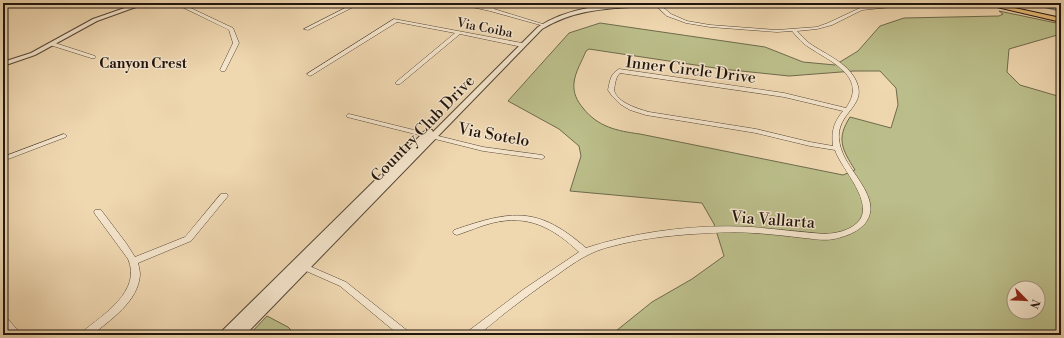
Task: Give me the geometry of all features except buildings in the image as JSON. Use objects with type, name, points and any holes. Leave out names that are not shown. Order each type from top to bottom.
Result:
[{"type":"main road","points":[[983,3],[1061,18]]},
{"type":"main road","points":[[995,3],[1061,18]]},
{"type":"street","points":[[3,64],[33,54],[95,20],[142,3]]},
{"type":"street","points":[[176,3],[231,29],[236,43],[222,70]]},
{"type":"street","points":[[306,29],[359,3]]},
{"type":"street","points":[[456,3],[491,10],[541,24]]},
{"type":"street","points":[[491,10],[497,3]]},
{"type":"street","name":"Country Club Drive","points":[[225,335],[301,265],[541,24],[557,15],[587,6],[630,3]]},
{"type":"street","points":[[655,3],[668,15],[686,22],[699,25],[763,30],[793,30],[830,24],[867,8],[922,3]]},
{"type":"street","name":"Country Club Drive","points":[[587,6],[659,3]]},
{"type":"street","points":[[856,3],[867,8]]},
{"type":"street","name":"Via Coiba","points":[[310,74],[396,20],[520,45]]},
{"type":"street","name":"Via Vallarta","points":[[470,335],[527,291],[585,252],[611,243],[636,237],[677,232],[751,230],[825,237],[847,234],[856,229],[862,223],[867,209],[865,197],[836,148],[835,132],[838,122],[855,100],[855,82],[842,67],[806,43],[793,30]]},
{"type":"street","points":[[398,83],[458,33]]},
{"type":"street","points":[[52,44],[93,57]]},
{"type":"street","name":"Inner Circle Drive","points":[[836,148],[810,144],[756,131],[648,114],[633,109],[620,102],[611,90],[612,81],[619,71],[784,95],[848,110]]},
{"type":"street","name":"Via Sotelo","points":[[349,116],[483,149],[542,157]]},
{"type":"street","points":[[3,159],[64,136]]},
{"type":"street","points":[[134,261],[188,239],[224,196]]},
{"type":"street","points":[[85,335],[115,310],[131,292],[136,273],[134,261],[98,212]]},
{"type":"street","points":[[457,232],[495,219],[527,219],[544,223],[558,229],[569,236],[585,252]]},
{"type":"street","points":[[301,265],[343,284],[406,335]]},
{"type":"street","name":"Country Club Drive","points":[[238,335],[301,265]]},
{"type":"street","points":[[3,320],[17,335]]},
{"type":"green space","points":[[999,11],[1061,24],[1061,34],[1009,49],[1007,72],[1020,85],[1061,97],[1061,335],[611,335],[652,302],[692,279],[724,256],[714,224],[702,203],[570,191],[581,156],[579,146],[559,129],[508,101],[569,33],[600,23],[765,47],[803,62],[835,65],[858,51],[880,26],[904,18],[999,16],[1003,14]],"holes":[[[589,49],[722,69],[789,76],[854,71],[880,71],[896,88],[898,105],[891,128],[850,117],[843,132],[842,144],[855,170],[843,175],[608,127],[595,120],[583,108],[577,100],[574,90],[577,71],[586,51]]]},
{"type":"green space","points":[[267,316],[288,327],[296,335],[249,335]]},
{"type":"waterway","points":[[1026,3],[1061,11]]},
{"type":"district","name":"Canyon Crest","points":[[143,63]]}]
